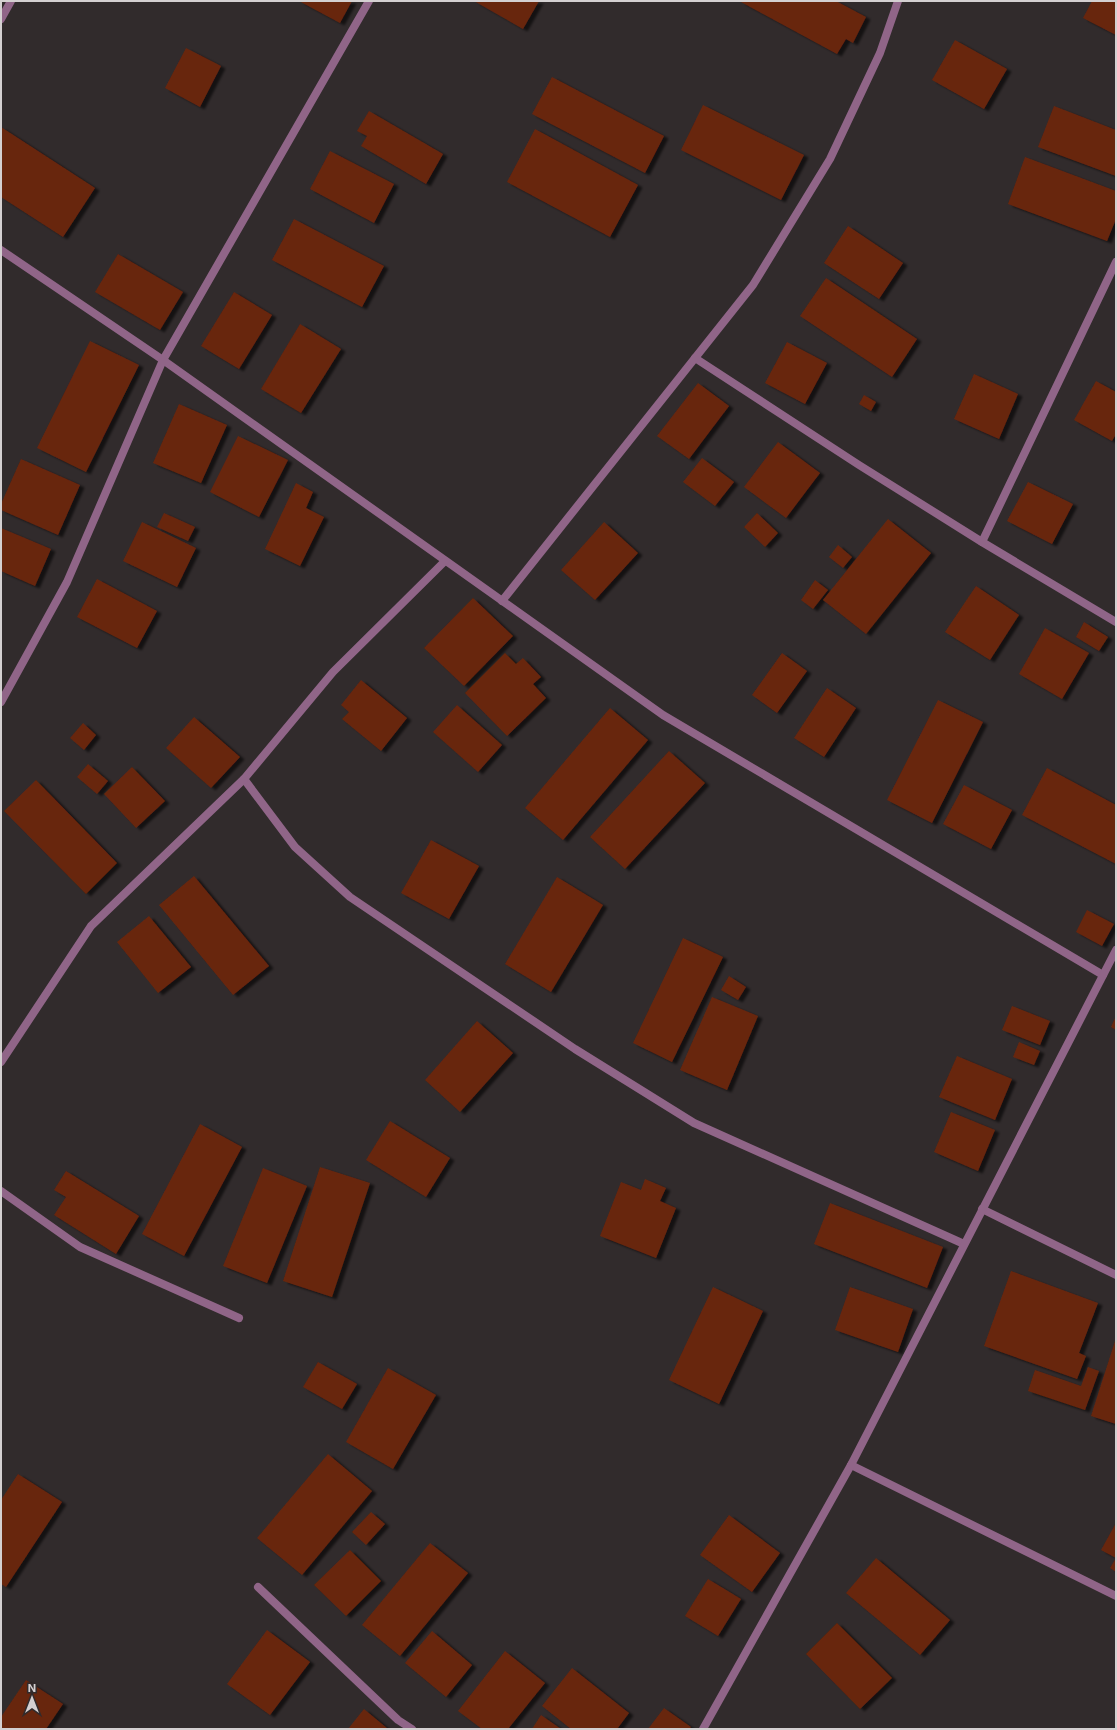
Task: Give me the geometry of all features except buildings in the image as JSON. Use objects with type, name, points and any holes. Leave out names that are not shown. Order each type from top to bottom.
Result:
[{"type":"street","points":[[1,20],[11,1]]},
{"type":"street","points":[[1,702],[67,582],[163,360],[369,1]]},
{"type":"street","points":[[502,601],[753,285],[830,159],[880,53],[898,1]]},
{"type":"street","points":[[1,250],[163,360],[663,715],[1103,974]]},
{"type":"street","points":[[982,542],[1116,262]]},
{"type":"street","points":[[695,358],[859,465],[982,542],[1116,622]]},
{"type":"street","points":[[1,1062],[91,926],[244,779],[333,672],[445,560]]},
{"type":"street","points":[[244,779],[295,847],[350,898],[575,1049],[694,1123],[964,1244]]},
{"type":"street","points":[[703,1729],[851,1465],[1116,950]]},
{"type":"street","points":[[1,1191],[80,1247],[239,1318]]},
{"type":"street","points":[[982,1209],[1116,1275]]},
{"type":"street","points":[[851,1465],[1116,1596]]},
{"type":"street","points":[[258,1587],[398,1720],[412,1729]]}]
